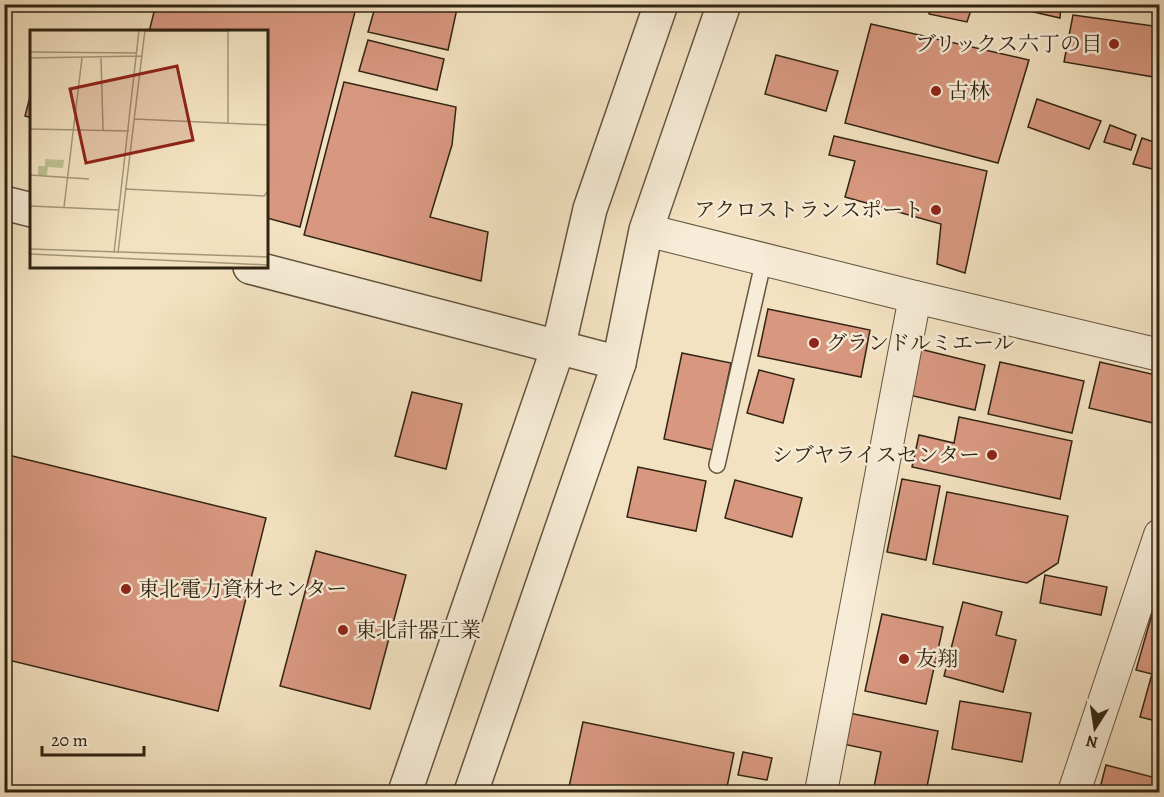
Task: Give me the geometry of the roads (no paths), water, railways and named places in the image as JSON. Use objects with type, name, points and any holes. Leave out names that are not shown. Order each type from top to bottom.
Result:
[{"type":"street","points":[[405,792],[558,348],[591,208],[661,4]]},
{"type":"street","points":[[471,792],[619,363],[646,230],[724,4]]},
{"type":"street","points":[[4,203],[30,210]]},
{"type":"street","points":[[646,230],[1160,355]]},
{"type":"street","points":[[254,268],[619,363]]},
{"type":"street","points":[[820,792],[915,297]]},
{"type":"street","points":[[1074,792],[1160,535]]},
{"type":"lane","points":[[717,465],[764,259]]},
{"type":"place","name":"ブリックス六丁の目","points":[[1114,44]]},
{"type":"place","name":"古林","points":[[936,91]]},
{"type":"place","name":"アクロストランスポート","points":[[936,210]]},
{"type":"place","name":"グランドルミエール","points":[[814,343]]},
{"type":"place","name":"シブヤライスセンター","points":[[992,455]]},
{"type":"place","name":"東北電力資材センター","points":[[126,589]]},
{"type":"place","name":"東北計器工業","points":[[343,630]]},
{"type":"place","name":"友翔","points":[[904,659]]}]
